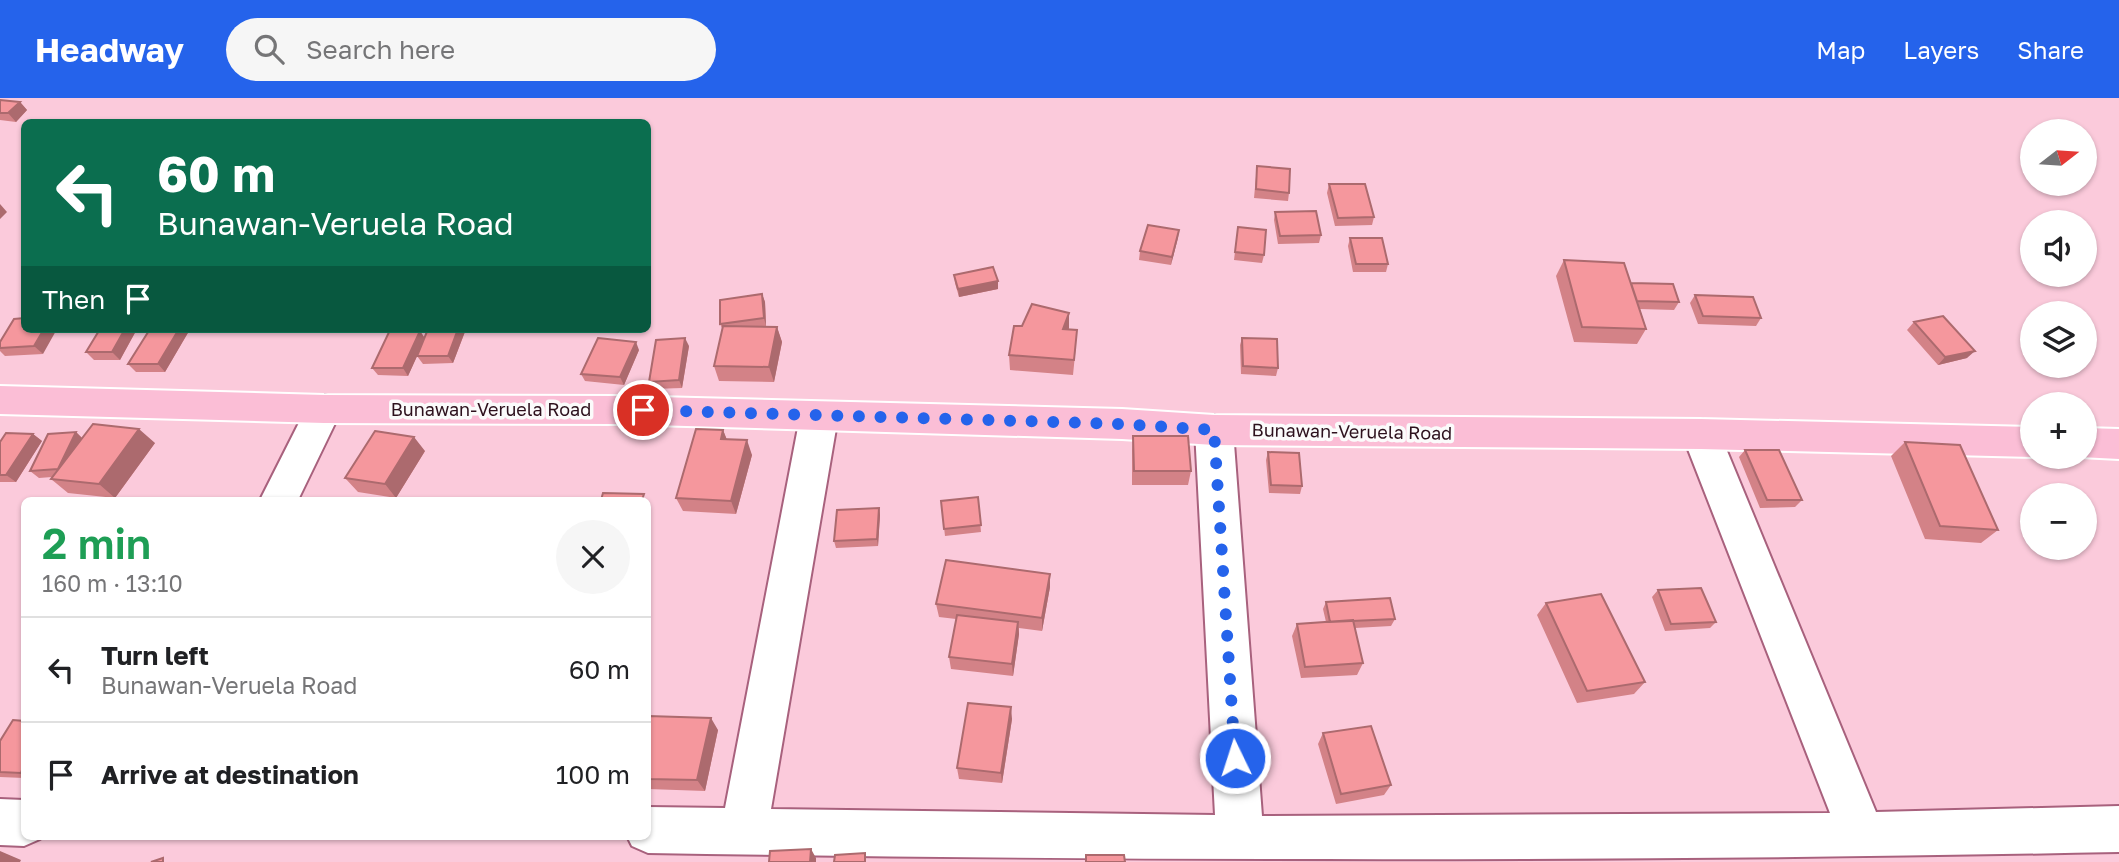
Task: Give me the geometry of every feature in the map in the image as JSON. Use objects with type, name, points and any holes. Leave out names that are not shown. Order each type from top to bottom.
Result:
[{"type":"main road","name":"Bunawan-Veruela Road","points":[[0,400],[324,409],[618,410],[1122,424],[1214,430],[1701,434],[2020,442]]},
{"type":"main road","points":[[2097,443],[2119,444]]},
{"type":"street","points":[[280,497],[324,409]]},
{"type":"street","points":[[744,830],[819,417]]},
{"type":"street","points":[[1214,430],[1240,839]]},
{"type":"street","points":[[1701,434],[1862,836]]},
{"type":"street","points":[[0,822],[21,823]]},
{"type":"street","points":[[651,830],[1240,839],[1862,836],[2119,829]]},
{"type":"building","points":[[0,100],[20,102],[8,113],[0,113]]},
{"type":"building","points":[[1257,166],[1290,169],[1289,193],[1256,189]]},
{"type":"building","points":[[1329,184],[1365,184],[1374,217],[1338,218]]},
{"type":"building","points":[[1316,211],[1321,235],[1280,236],[1275,212]]},
{"type":"building","points":[[1148,225],[1179,230],[1172,257],[1140,251]]},
{"type":"building","points":[[1238,227],[1266,230],[1264,255],[1235,252]]},
{"type":"building","points":[[1350,238],[1382,238],[1388,264],[1356,264]]},
{"type":"building","points":[[1564,260],[1624,263],[1646,329],[1582,327]]},
{"type":"building","points":[[993,267],[998,281],[958,289],[954,275]]},
{"type":"building","points":[[1631,283],[1673,284],[1679,302],[1637,301]]},
{"type":"building","points":[[762,294],[764,318],[720,324],[720,300]]},
{"type":"building","points":[[1695,295],[1753,297],[1761,318],[1703,316]]},
{"type":"building","points":[[1032,304],[1069,313],[1063,329],[1077,330],[1074,360],[1009,355],[1014,326],[1022,326]]},
{"type":"building","points":[[1943,316],[1975,351],[1945,357],[1914,322]]},
{"type":"building","points":[[21,318],[21,333],[42,333],[34,346],[0,348],[0,342],[14,319]]},
{"type":"building","points":[[723,326],[777,327],[769,367],[714,366]]},
{"type":"building","points":[[98,333],[123,333],[112,352],[86,352]]},
{"type":"building","points":[[147,333],[177,333],[158,364],[128,364]]},
{"type":"building","points":[[389,333],[419,333],[403,368],[372,368]]},
{"type":"building","points":[[426,333],[457,333],[448,356],[417,356]]},
{"type":"building","points":[[598,338],[636,342],[620,377],[581,374]]},
{"type":"building","points":[[685,338],[679,380],[649,382],[656,340]]},
{"type":"building","points":[[1242,338],[1277,339],[1278,368],[1243,366]]},
{"type":"building","points":[[93,424],[139,429],[99,484],[51,479]]},
{"type":"building","points":[[696,429],[723,430],[721,439],[747,440],[731,501],[676,498]]},
{"type":"building","points":[[375,431],[414,437],[385,484],[345,478]]},
{"type":"building","points":[[76,432],[58,469],[30,471],[48,434]]},
{"type":"building","points":[[6,433],[33,434],[6,475],[0,475],[0,442]]},
{"type":"building","points":[[1133,436],[1188,436],[1191,471],[1134,471]]},
{"type":"building","points":[[1905,442],[1960,445],[1998,530],[1940,526]]},
{"type":"building","points":[[1745,450],[1779,450],[1802,500],[1767,500]]},
{"type":"building","points":[[1268,452],[1299,453],[1302,486],[1271,485]]},
{"type":"building","points":[[603,493],[644,494],[643,497],[602,497]]},
{"type":"building","points":[[978,497],[981,525],[944,529],[941,501]]},
{"type":"building","points":[[879,508],[877,539],[834,541],[837,510]]},
{"type":"building","points":[[946,560],[1050,574],[1042,618],[936,604]]},
{"type":"building","points":[[1701,588],[1716,622],[1671,624],[1658,590]]},
{"type":"building","points":[[1601,594],[1645,682],[1587,691],[1546,603]]},
{"type":"building","points":[[1390,598],[1395,619],[1330,622],[1326,602]]},
{"type":"building","points":[[957,615],[1018,622],[1012,664],[949,657]]},
{"type":"building","points":[[1353,620],[1363,663],[1305,667],[1297,624]]},
{"type":"building","points":[[968,703],[1011,707],[1001,773],[957,768]]},
{"type":"building","points":[[651,716],[711,718],[697,780],[651,779]]},
{"type":"building","points":[[13,720],[21,721],[21,773],[0,772],[0,741]]},
{"type":"building","points":[[1371,726],[1391,785],[1341,794],[1323,733]]},
{"type":"building","points":[[811,849],[810,862],[769,862],[770,851]]},
{"type":"building","points":[[865,853],[865,862],[834,862],[835,855]]},
{"type":"building","points":[[1086,855],[1124,855],[1125,862],[1086,862]]},
{"type":"route","points":[[643,410],[1122,424],[1214,430],[1235,758]]}]
